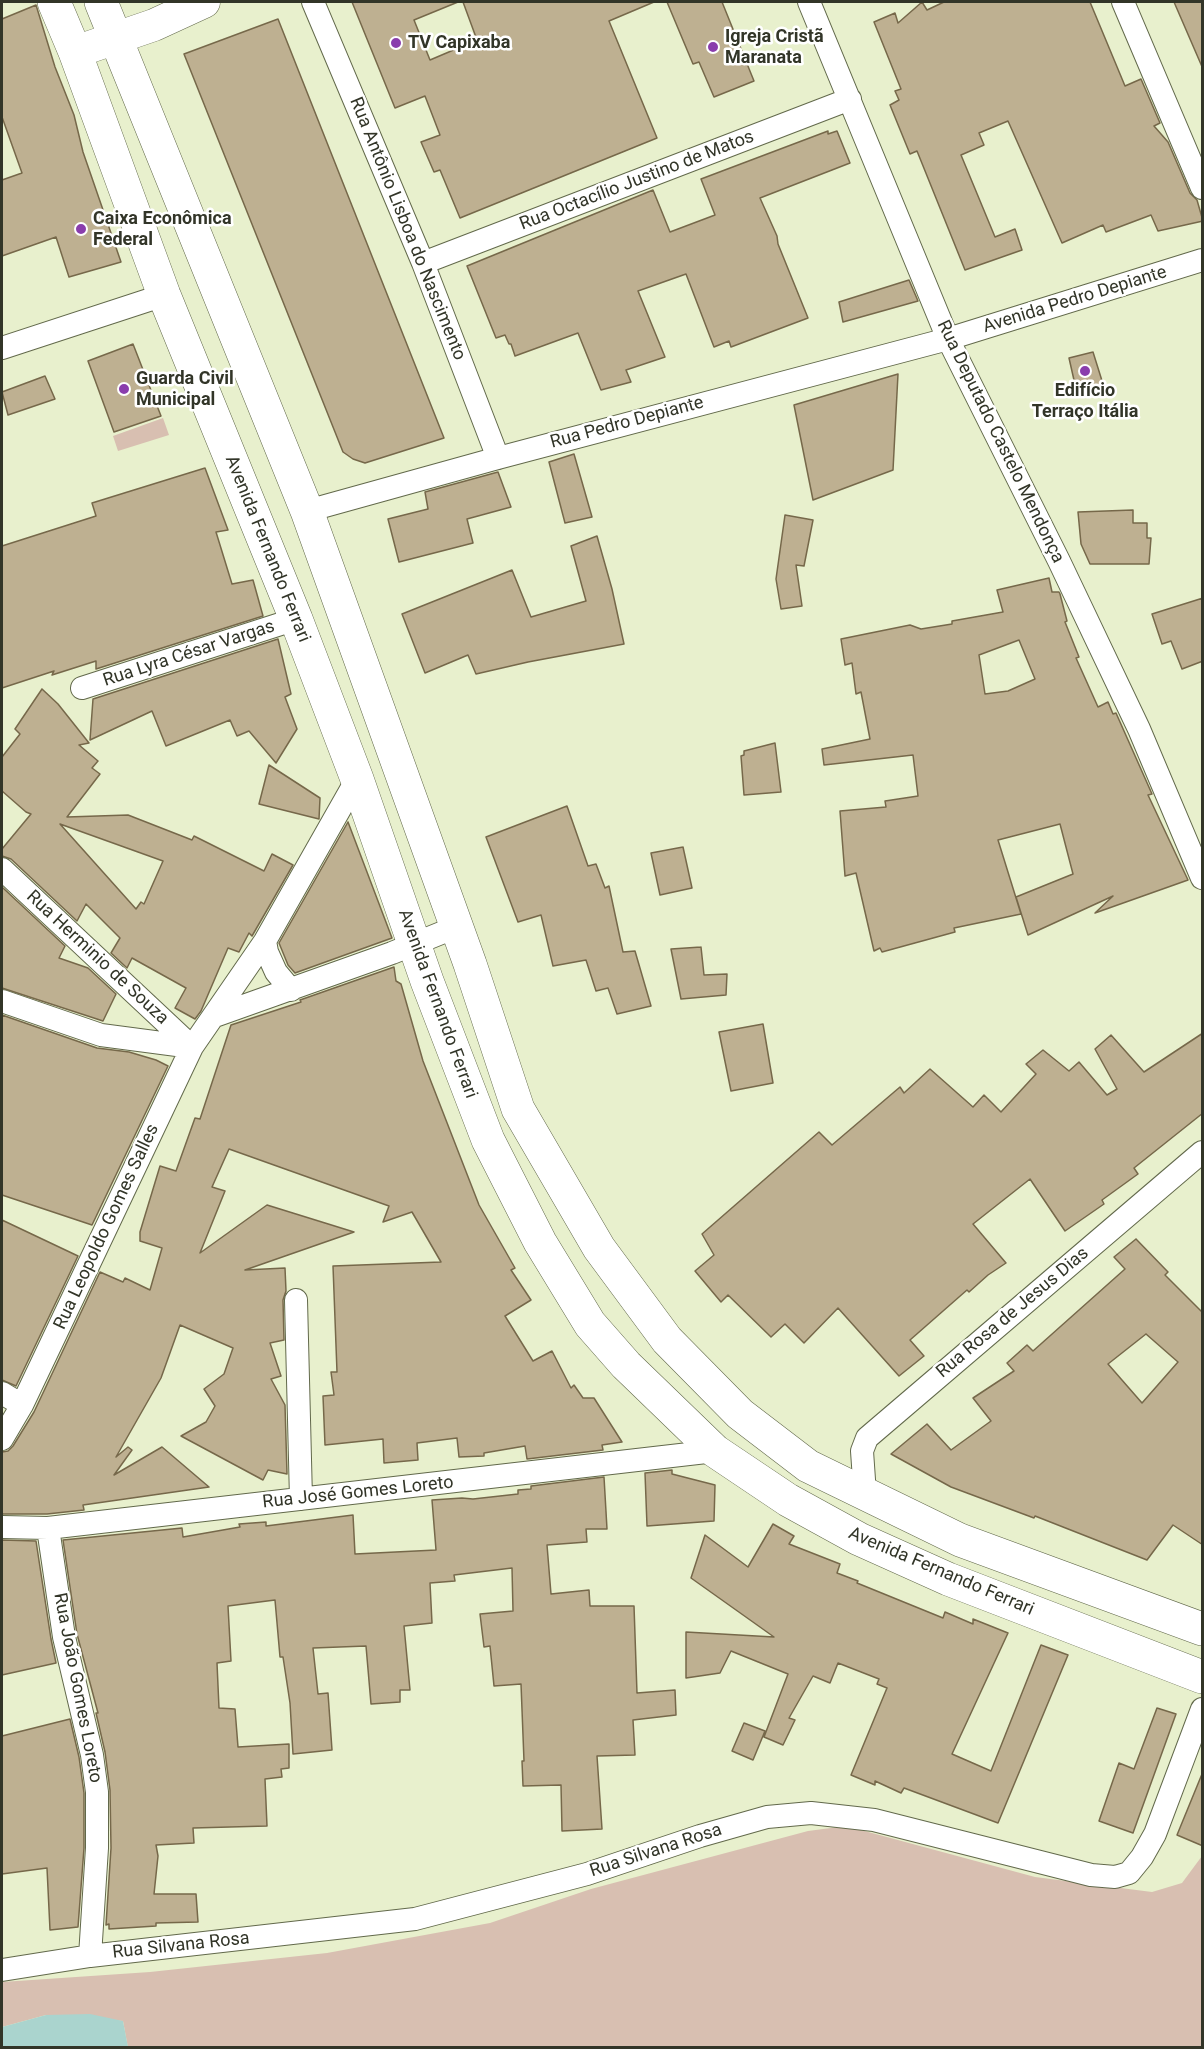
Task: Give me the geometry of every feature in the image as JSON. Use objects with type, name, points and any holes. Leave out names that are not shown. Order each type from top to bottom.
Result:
[{"type":"main road","name":"Avenida Fernando Ferrari","points":[[54,2],[75,52],[164,295],[297,619],[357,779],[413,944],[488,1140],[540,1242],[590,1324],[626,1365],[715,1451],[788,1500],[859,1539],[948,1579],[1203,1677]]},
{"type":"main road","name":"Avenida Fernando Ferrari","points":[[100,2],[307,511],[456,927],[518,1109],[599,1248],[667,1340],[740,1414],[808,1466],[960,1540],[1203,1629]]},
{"type":"street","points":[[75,52],[154,25],[204,2]]},
{"type":"street","name":"Rua Antônio Lisboa do Nascimento","points":[[313,2],[423,262],[498,458]]},
{"type":"street","name":"Rua Deputado Castelo Mendonça","points":[[809,2],[948,339],[1059,561],[1129,708],[1203,878]]},
{"type":"street","points":[[1123,2],[1203,188]]},
{"type":"street","name":"Rua Octacílio Justino de Matos","points":[[423,262],[850,99]]},
{"type":"street","name":"Avenida Pedro Depiante","points":[[948,339],[1203,261]]},
{"type":"street","points":[[2,348],[164,295]]},
{"type":"street","name":"Rua Pedro Depiante","points":[[307,511],[948,339]]},
{"type":"street","name":"Rua Lyra César Vargas","points":[[82,688],[297,619]]},
{"type":"street","name":"Rua Leopoldo Gomes Salles","points":[[2,1439],[22,1405],[192,1047],[265,941],[357,779]]},
{"type":"street","name":"Rua Herminio de Souza","points":[[2,869],[192,1047]]},
{"type":"street","points":[[215,1016],[392,953],[456,927]]},
{"type":"street","points":[[265,941],[271,963],[291,990]]},
{"type":"street","points":[[2,1001],[100,1035],[192,1047]]},
{"type":"street","name":"Rua Rosa de Jesus Dias","points":[[865,1494],[862,1451],[867,1438],[1203,1152]]},
{"type":"street","points":[[296,1300],[301,1499]]},
{"type":"street","points":[[2,1393],[22,1405]]},
{"type":"street","name":"Rua José Gomes Loreto","points":[[2,1527],[48,1528],[715,1451]]},
{"type":"street","name":"Rua João Gomes Loreto","points":[[48,1528],[64,1637],[92,1755],[97,1792],[97,1848],[90,1956]]},
{"type":"street","name":"Rua Silvana Rosa","points":[[2,1970],[90,1956],[416,1919],[587,1874],[700,1836],[768,1817],[811,1813],[874,1820],[1091,1875],[1115,1877],[1129,1872],[1142,1857],[1155,1834],[1203,1709]]},
{"type":"shaded area","points":[[163,418],[169,435],[118,451],[113,436]]},
{"type":"shaded area","points":[[846,1826],[1035,1877],[1152,1892],[1182,1883],[1202,1856],[1202,2047],[128,2048],[123,2021],[46,2015],[2,2027],[2,1982],[150,1972],[327,1953],[490,1923],[591,1889],[808,1831]]},
{"type":"water","points":[[90,2014],[123,2021],[128,2047],[2,2047],[2,2027],[46,2015]]},
{"type":"building","points":[[352,2],[458,2],[414,20],[430,60],[477,40],[463,2],[654,2],[609,21],[657,138],[460,218],[440,170],[434,172],[421,142],[440,135],[425,96],[395,108]]},
{"type":"building","name":"Igreja Cristã Maranata","points":[[667,2],[722,2],[754,81],[714,97],[699,62],[693,64]]},
{"type":"building","points":[[922,2],[927,10],[944,2],[1090,2],[1125,86],[1141,79],[1160,123],[1154,126],[1168,142],[1190,193],[1197,200],[1203,221],[1158,231],[1151,215],[1106,232],[1103,225],[1062,243],[1008,121],[979,133],[984,145],[961,155],[995,237],[1015,229],[1022,250],[965,270],[917,151],[910,154],[890,105],[899,100],[895,91],[901,89],[874,22],[895,13],[898,23]]},
{"type":"building","points":[[1174,2],[1203,2],[1203,69]]},
{"type":"building","points":[[36,5],[121,262],[69,277],[56,237],[2,256],[2,180],[22,173],[2,117],[2,19]]},
{"type":"building","points":[[278,19],[444,438],[365,463],[343,452],[184,54]]},
{"type":"building","points":[[828,131],[828,134],[837,131],[850,163],[760,198],[808,318],[731,347],[729,341],[714,347],[686,274],[638,291],[665,357],[626,370],[631,382],[601,390],[578,333],[515,356],[505,335],[496,338],[467,266],[653,190],[670,232],[715,215],[701,179]]},
{"type":"building","points":[[909,280],[918,301],[843,322],[839,302]]},
{"type":"building","name":"Guarda Civil Municipal","points":[[133,344],[161,416],[114,432],[88,361]]},
{"type":"building","name":"Edifício Terraço Itália","points":[[1093,352],[1103,384],[1076,389],[1069,358]]},
{"type":"building","points":[[898,374],[893,470],[813,500],[794,405]]},
{"type":"building","points":[[45,376],[55,399],[8,415],[2,392]]},
{"type":"building","points":[[574,454],[592,517],[565,523],[549,462]]},
{"type":"building","points":[[205,468],[228,530],[216,532],[232,584],[253,580],[263,616],[96,669],[96,661],[52,675],[54,671],[2,688],[2,546],[96,516],[92,503]]},
{"type":"building","points":[[498,472],[511,507],[467,519],[473,543],[399,562],[388,519],[428,509],[425,492]]},
{"type":"building","points":[[1133,510],[1133,523],[1147,523],[1147,538],[1151,538],[1149,564],[1090,564],[1081,544],[1078,512]]},
{"type":"building","points":[[785,515],[813,520],[804,566],[796,565],[802,606],[781,609],[776,579]]},
{"type":"building","points":[[597,536],[624,644],[476,674],[468,655],[425,673],[402,614],[512,570],[531,617],[586,601],[571,546]]},
{"type":"building","points":[[1049,578],[1052,592],[1059,592],[1067,621],[1065,622],[1079,657],[1076,658],[1098,707],[1108,702],[1113,714],[1116,713],[1152,794],[1148,795],[1188,880],[1095,913],[1113,896],[1028,935],[1016,897],[1073,874],[1060,824],[998,840],[1021,914],[954,928],[955,932],[882,952],[880,948],[874,951],[856,873],[845,876],[840,811],[886,807],[885,801],[918,796],[913,755],[824,765],[822,749],[870,739],[861,692],[856,694],[852,663],[845,665],[841,639],[910,625],[921,629],[952,624],[952,621],[1003,612],[997,590]],"holes":[[[1019,640],[1035,679],[1008,691],[985,694],[979,655]]]},
{"type":"building","points":[[1203,598],[1203,661],[1182,669],[1171,641],[1162,644],[1152,614]]},
{"type":"building","points":[[278,639],[291,694],[285,697],[297,729],[276,763],[249,731],[237,736],[230,720],[166,746],[152,711],[90,740],[93,699]]},
{"type":"building","points":[[42,689],[58,704],[89,743],[79,745],[98,761],[92,768],[100,774],[67,817],[128,815],[192,840],[194,836],[264,871],[272,854],[293,865],[252,936],[249,933],[239,952],[228,948],[201,1011],[195,1019],[175,1008],[186,988],[132,958],[127,968],[111,953],[120,938],[86,904],[77,921],[11,859],[2,856],[2,849],[31,814],[2,791],[2,757],[20,734],[15,729]],"holes":[[[60,824],[163,861],[144,904],[141,902],[136,909]]]},
{"type":"building","points":[[775,743],[781,792],[744,795],[741,756],[744,755],[744,751]]},
{"type":"building","points":[[269,765],[320,798],[319,819],[259,804]]},
{"type":"building","points":[[567,806],[588,866],[596,864],[605,888],[609,886],[623,952],[635,951],[651,1006],[617,1014],[608,988],[596,991],[586,960],[553,966],[541,915],[518,922],[486,837]]},
{"type":"building","points":[[348,822],[392,938],[295,973],[288,965],[279,943]]},
{"type":"building","points":[[683,847],[692,888],[660,895],[651,853]]},
{"type":"building","points":[[2,887],[65,946],[59,958],[88,968],[116,994],[103,1021],[2,988]]},
{"type":"building","points":[[701,947],[704,975],[727,974],[726,995],[681,999],[671,949]]},
{"type":"building","points":[[394,967],[396,981],[401,984],[423,1061],[479,1205],[515,1268],[511,1270],[531,1300],[505,1316],[533,1361],[552,1351],[571,1388],[574,1385],[583,1398],[594,1398],[622,1442],[602,1445],[603,1450],[527,1459],[525,1446],[484,1453],[484,1456],[459,1457],[457,1438],[417,1443],[418,1460],[384,1463],[383,1439],[325,1445],[323,1396],[334,1395],[331,1372],[337,1372],[333,1266],[441,1262],[412,1212],[383,1222],[389,1206],[229,1149],[212,1187],[225,1191],[200,1253],[267,1205],[354,1232],[245,1270],[285,1268],[284,1340],[270,1343],[281,1376],[271,1379],[285,1405],[287,1474],[268,1470],[263,1480],[181,1436],[206,1422],[215,1406],[204,1389],[224,1374],[233,1348],[180,1325],[161,1378],[116,1457],[128,1447],[132,1450],[114,1475],[162,1447],[209,1487],[83,1505],[84,1510],[47,1514],[2,1514],[2,1452],[8,1451],[13,1446],[34,1412],[100,1272],[123,1282],[125,1278],[150,1290],[162,1248],[140,1241],[140,1232],[160,1166],[176,1171],[195,1118],[200,1119],[231,1025]]},
{"type":"building","points":[[2,1015],[97,1048],[129,1052],[168,1066],[92,1225],[2,1195]]},
{"type":"building","points":[[763,1024],[773,1083],[731,1091],[719,1032]]},
{"type":"building","points":[[1203,1033],[1203,1113],[1134,1168],[1138,1174],[1102,1200],[1104,1204],[1065,1231],[1030,1179],[973,1224],[1006,1263],[969,1292],[967,1290],[910,1340],[924,1356],[899,1376],[838,1308],[804,1343],[785,1324],[771,1337],[728,1295],[721,1302],[695,1271],[714,1255],[702,1234],[819,1132],[832,1145],[900,1087],[904,1093],[930,1069],[973,1107],[984,1095],[1001,1112],[1036,1074],[1026,1064],[1043,1050],[1069,1071],[1079,1062],[1107,1095],[1117,1089],[1095,1049],[1111,1035],[1144,1072]]},
{"type":"building","points":[[2,1220],[78,1256],[16,1386],[2,1380]]},
{"type":"building","points":[[1136,1239],[1168,1272],[1165,1275],[1203,1313],[1203,1545],[1173,1525],[1147,1560],[1035,1516],[1034,1518],[951,1487],[891,1454],[927,1424],[951,1450],[991,1421],[973,1398],[1014,1371],[1007,1363],[1027,1345],[1033,1351],[1125,1269],[1114,1257]],"holes":[[[1146,1334],[1178,1362],[1142,1403],[1108,1364]]]},
{"type":"building","points":[[672,1470],[672,1474],[715,1485],[714,1521],[647,1526],[645,1473]]},
{"type":"building","points":[[604,1477],[607,1529],[586,1529],[587,1542],[547,1545],[551,1594],[589,1590],[590,1606],[634,1606],[637,1693],[675,1690],[676,1715],[633,1720],[635,1755],[597,1756],[602,1829],[562,1831],[561,1785],[523,1786],[521,1684],[494,1686],[490,1646],[484,1647],[480,1614],[513,1611],[512,1568],[454,1575],[455,1581],[430,1583],[432,1623],[404,1626],[410,1690],[400,1690],[400,1702],[371,1704],[366,1646],[313,1648],[318,1694],[328,1693],[332,1750],[293,1754],[290,1703],[283,1657],[280,1657],[275,1600],[228,1606],[231,1661],[217,1663],[219,1708],[235,1709],[238,1747],[289,1744],[289,1768],[281,1769],[282,1777],[265,1779],[267,1826],[193,1828],[194,1843],[156,1845],[158,1856],[154,1894],[196,1894],[198,1922],[156,1923],[156,1926],[109,1929],[109,1924],[106,1925],[111,1848],[110,1790],[105,1752],[96,1713],[98,1713],[77,1634],[63,1540],[182,1528],[183,1537],[240,1527],[239,1524],[266,1522],[266,1526],[353,1515],[355,1554],[436,1550],[432,1500],[473,1499],[518,1494],[518,1490],[531,1489],[531,1486]]},
{"type":"building","points":[[773,1524],[794,1536],[789,1544],[840,1564],[837,1573],[858,1581],[857,1583],[943,1618],[945,1612],[973,1624],[973,1619],[1008,1633],[952,1754],[991,1771],[1041,1645],[1068,1655],[998,1823],[904,1788],[901,1793],[875,1781],[875,1785],[851,1775],[887,1688],[877,1684],[879,1679],[838,1663],[830,1683],[813,1676],[789,1718],[795,1720],[783,1745],[764,1737],[788,1674],[731,1651],[720,1673],[686,1678],[686,1632],[774,1637],[691,1578],[705,1535],[748,1567]]},
{"type":"building","points":[[2,1540],[36,1541],[56,1663],[2,1675]]},
{"type":"building","points":[[1157,1708],[1176,1714],[1133,1833],[1099,1821],[1119,1763],[1134,1769]]},
{"type":"building","points":[[70,1719],[84,1793],[84,1848],[78,1927],[50,1930],[47,1868],[2,1874],[2,1736]]},
{"type":"building","points":[[744,1723],[765,1731],[753,1760],[732,1751]]},
{"type":"building","points":[[1203,1774],[1203,1846],[1177,1835]]},
{"type":"place","name":"TV Capixaba","points":[[396,43]]},
{"type":"place","name":"Igreja Cristã Maranata","points":[[713,47]]},
{"type":"place","name":"Caixa Econômica Federal","points":[[81,229]]},
{"type":"place","name":"Edifício Terraço Itália","points":[[1085,371]]},
{"type":"place","name":"Guarda Civil Municipal","points":[[124,389]]}]
